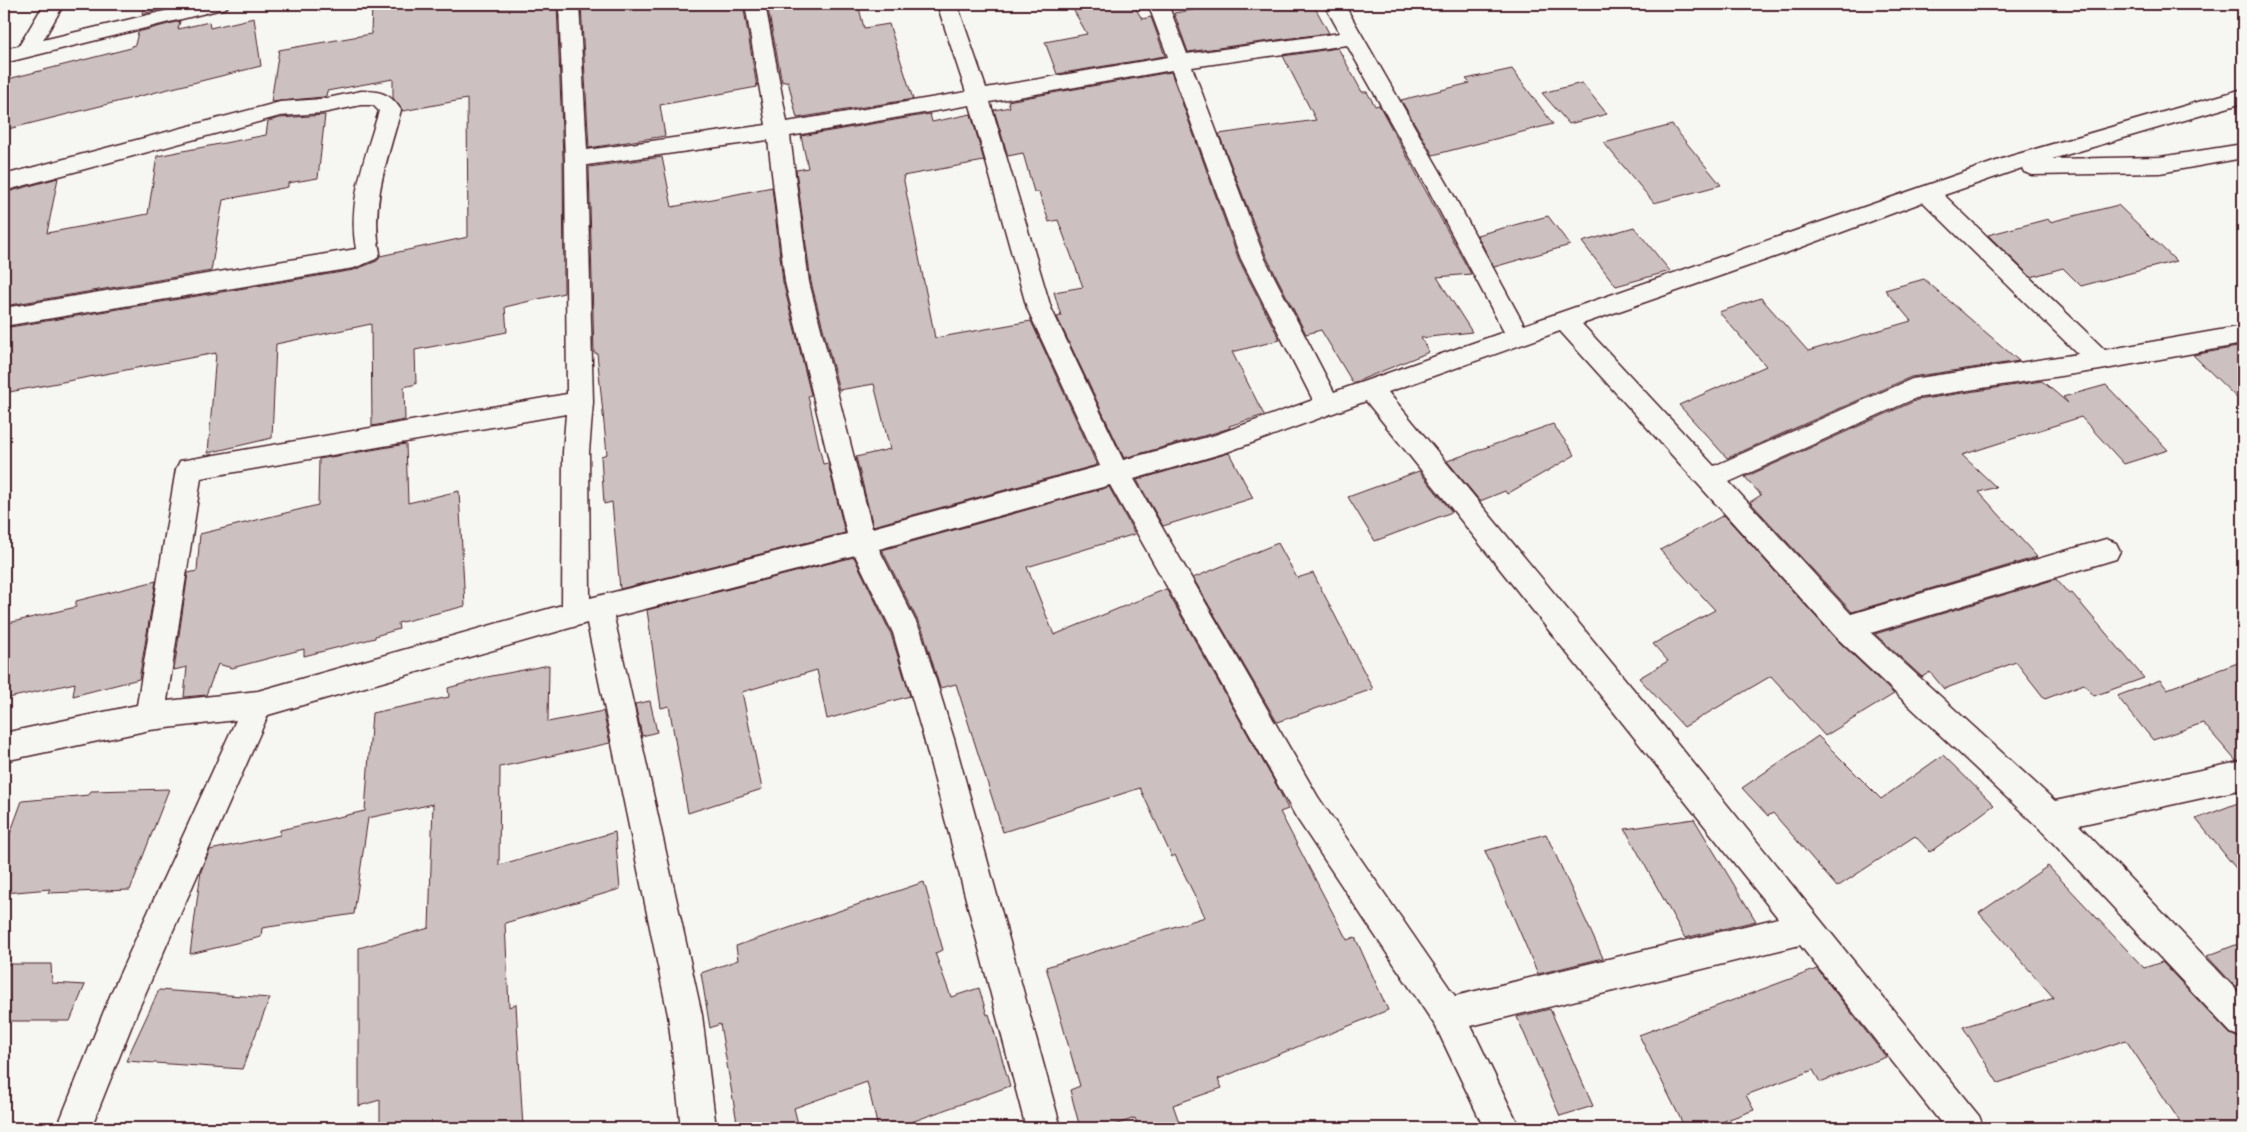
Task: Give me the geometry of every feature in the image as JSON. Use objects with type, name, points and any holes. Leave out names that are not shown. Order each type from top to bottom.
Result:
[{"type":"street","points":[[26,51],[54,4]]},
{"type":"street","points":[[4,56],[219,4]]},
{"type":"street","points":[[569,4],[576,159],[580,402],[576,452],[587,611],[685,1015],[699,1128]]},
{"type":"street","points":[[755,4],[778,130],[797,282],[862,542],[907,632],[939,739],[1044,1128]]},
{"type":"street","points":[[947,4],[978,97],[1039,308],[1117,474],[1165,555],[1187,598],[1306,807],[1448,1015],[1502,1128]]},
{"type":"street","points":[[1158,4],[1253,259],[1328,405]]},
{"type":"street","points":[[1334,4],[1437,185],[1518,336]]},
{"type":"street","points":[[576,159],[778,130],[1180,62],[1353,38]]},
{"type":"street","points":[[4,747],[150,716],[258,704],[587,611],[862,542],[1218,445],[1518,336],[1766,251],[2000,167],[2243,96]]},
{"type":"street","points":[[4,183],[280,109],[323,106],[362,98],[376,98],[384,102],[390,110],[363,213],[364,240],[368,253],[354,259],[4,317]]},
{"type":"street","points":[[2000,167],[2160,165],[2243,151]]},
{"type":"street","points":[[1927,192],[2100,360]]},
{"type":"street","points":[[1564,320],[1846,628],[2050,817],[2243,1021]]},
{"type":"street","points":[[1710,479],[1912,389],[2100,360],[2243,335]]},
{"type":"street","points":[[1371,389],[1638,717],[1967,1128]]},
{"type":"street","points":[[150,716],[189,469],[580,402]]},
{"type":"street","points":[[1846,628],[2106,551]]},
{"type":"street","points":[[74,1128],[124,1003],[258,704]]},
{"type":"street","points":[[2050,817],[2243,775]]},
{"type":"street","points":[[1448,1015],[1806,927]]},
{"type":"building","points":[[144,4],[183,4],[142,14]]},
{"type":"building","points":[[372,4],[557,4],[563,159],[564,293],[505,307],[507,332],[415,350],[416,384],[404,387],[405,420],[372,426],[371,324],[276,344],[272,438],[208,453],[216,353],[4,393],[4,328],[354,270],[377,261],[380,256],[468,237],[467,99],[403,111],[393,98],[393,79],[327,91],[326,96],[323,97],[271,102],[279,50],[371,34]]},
{"type":"building","points":[[581,4],[743,4],[757,87],[660,105],[665,136],[589,148]]},
{"type":"building","points":[[767,4],[858,4],[864,28],[889,24],[913,99],[797,118],[788,81],[782,82]]},
{"type":"building","points":[[1070,4],[1133,4],[1142,19],[1151,17],[1165,56],[1057,74],[1045,42],[1087,34]]},
{"type":"building","points":[[1230,4],[1313,4],[1329,33],[1188,52],[1174,13]]},
{"type":"building","points":[[254,18],[261,66],[4,130],[4,80],[131,48],[131,46],[135,45],[138,32],[180,21],[178,29],[209,22],[210,28]]},
{"type":"building","points":[[1338,48],[1362,92],[1367,92],[1375,106],[1379,105],[1471,274],[1437,277],[1472,332],[1421,338],[1429,352],[1353,383],[1321,330],[1306,334],[1267,258],[1219,134],[1316,120],[1283,56]]},
{"type":"building","points":[[1512,69],[1553,124],[1433,155],[1401,100],[1470,83],[1466,79]]},
{"type":"building","points":[[1171,72],[1239,260],[1280,340],[1232,352],[1264,415],[1229,426],[1230,428],[1214,433],[1124,458],[1057,317],[1061,316],[1054,292],[1083,287],[1058,220],[1049,222],[1039,192],[1034,192],[1023,153],[1008,156],[994,110],[1010,107],[1008,101]]},
{"type":"building","points":[[1582,83],[1607,114],[1569,124],[1542,93]]},
{"type":"building","points":[[930,114],[932,122],[971,114],[984,161],[903,176],[935,338],[1031,321],[1097,465],[873,526],[856,457],[890,449],[874,384],[839,390],[811,282],[796,170],[808,168],[801,136]]},
{"type":"building","points":[[325,115],[318,178],[288,183],[288,187],[223,200],[211,271],[4,306],[4,193],[58,178],[47,233],[148,214],[157,156],[266,135],[268,121],[280,118]]},
{"type":"building","points":[[1672,125],[1721,185],[1654,203],[1604,143]]},
{"type":"building","points":[[662,157],[672,207],[772,187],[783,282],[811,395],[808,396],[823,464],[828,463],[845,533],[620,589],[612,502],[604,504],[601,456],[607,454],[597,353],[594,353],[589,167]]},
{"type":"building","points":[[2118,205],[2176,261],[2081,286],[2063,268],[2031,277],[1988,235],[2048,219],[2050,222]]},
{"type":"building","points":[[1548,216],[1570,245],[1494,267],[1477,235]]},
{"type":"building","points":[[1634,227],[1670,271],[1616,286],[1582,242]]},
{"type":"building","points":[[1924,279],[2019,361],[1911,377],[1727,458],[1679,405],[1766,366],[1719,312],[1761,298],[1808,351],[1911,321],[1885,290]]},
{"type":"building","points":[[2243,346],[2243,404],[2193,355]]},
{"type":"building","points":[[2042,381],[2068,403],[2063,397],[2106,385],[2168,450],[2124,464],[2081,417],[1962,455],[1996,487],[1979,492],[2037,557],[1852,612],[1750,502],[1761,495],[1745,477],[1917,400]]},
{"type":"building","points":[[1553,424],[1575,455],[1507,494],[1505,491],[1480,501],[1447,461]]},
{"type":"building","points":[[406,444],[408,503],[459,491],[465,606],[398,623],[399,629],[375,636],[375,638],[304,656],[304,649],[232,668],[218,664],[206,695],[184,697],[187,667],[174,670],[188,573],[197,571],[200,534],[318,505],[319,459]]},
{"type":"building","points":[[1229,453],[1253,498],[1163,526],[1137,480]]},
{"type":"building","points":[[1419,471],[1452,512],[1375,541],[1348,497]]},
{"type":"building","points":[[1109,487],[1135,534],[1027,567],[1054,635],[1166,589],[1278,788],[1288,809],[1280,812],[1347,940],[1355,937],[1388,1010],[1218,1079],[1222,1088],[1173,1105],[1181,1128],[1139,1128],[1135,1118],[1106,1128],[1080,1128],[1070,1090],[1080,1086],[1046,967],[1205,917],[1175,855],[1172,857],[1140,788],[1003,832],[956,684],[940,688],[923,631],[882,550]]},
{"type":"building","points":[[1724,515],[1835,638],[1894,694],[1825,736],[1771,676],[1684,727],[1639,678],[1668,661],[1653,644],[1715,610],[1660,550]]},
{"type":"building","points":[[1278,543],[1297,578],[1313,573],[1373,689],[1277,722],[1193,578]]},
{"type":"building","points":[[854,557],[891,634],[910,696],[827,719],[817,670],[742,692],[762,789],[688,813],[669,706],[661,708],[647,610]]},
{"type":"building","points":[[2056,579],[2069,594],[2072,593],[2144,678],[2094,696],[2084,684],[2045,699],[2016,662],[1944,689],[1930,672],[1922,677],[1875,634]]},
{"type":"building","points":[[156,581],[139,679],[73,696],[75,683],[4,699],[4,624],[76,607],[76,601]]},
{"type":"building","points":[[2243,661],[2243,759],[2236,761],[2203,723],[2153,740],[2117,696],[2160,680],[2167,689]]},
{"type":"building","points":[[549,665],[548,722],[603,711],[610,743],[500,767],[499,865],[615,832],[620,889],[505,923],[509,1007],[516,1004],[523,1128],[380,1128],[380,1100],[359,1106],[359,948],[429,928],[433,804],[368,818],[354,914],[262,928],[261,937],[190,954],[201,871],[210,850],[280,835],[280,830],[365,811],[372,713],[449,697],[448,688],[487,677]]},
{"type":"building","points":[[650,701],[657,732],[642,736],[635,704]]},
{"type":"building","points":[[1818,736],[1881,799],[1943,755],[1994,805],[1930,852],[1915,836],[1837,887],[1773,813],[1768,816],[1742,788]]},
{"type":"building","points":[[169,789],[130,890],[48,893],[50,889],[4,893],[4,850],[22,801],[89,795],[91,791]]},
{"type":"building","points":[[2243,801],[2243,877],[2196,819]]},
{"type":"building","points":[[1694,819],[1756,921],[1685,938],[1625,829]]},
{"type":"building","points":[[1546,834],[1603,958],[1538,974],[1485,851]]},
{"type":"building","points":[[2048,866],[2144,968],[2162,962],[2230,1034],[2243,1040],[2243,1128],[2184,1128],[2126,1040],[1998,1083],[1963,1027],[2054,998],[1979,913]]},
{"type":"building","points":[[924,882],[943,950],[935,953],[951,997],[979,988],[987,1015],[989,1014],[1010,1086],[895,1128],[878,1128],[867,1082],[794,1108],[799,1128],[738,1128],[720,1024],[710,1028],[701,973],[738,960],[736,946]]},
{"type":"building","points":[[2243,942],[2243,995],[2207,956]]},
{"type":"building","points":[[4,964],[51,964],[52,983],[85,985],[70,1021],[4,1021]]},
{"type":"building","points":[[1817,969],[1886,1057],[1820,1082],[1813,1070],[1746,1095],[1754,1110],[1705,1128],[1685,1128],[1639,1035]]},
{"type":"building","points":[[159,990],[270,998],[242,1069],[126,1061]]},
{"type":"building","points":[[1550,1009],[1593,1106],[1560,1116],[1517,1017]]}]
